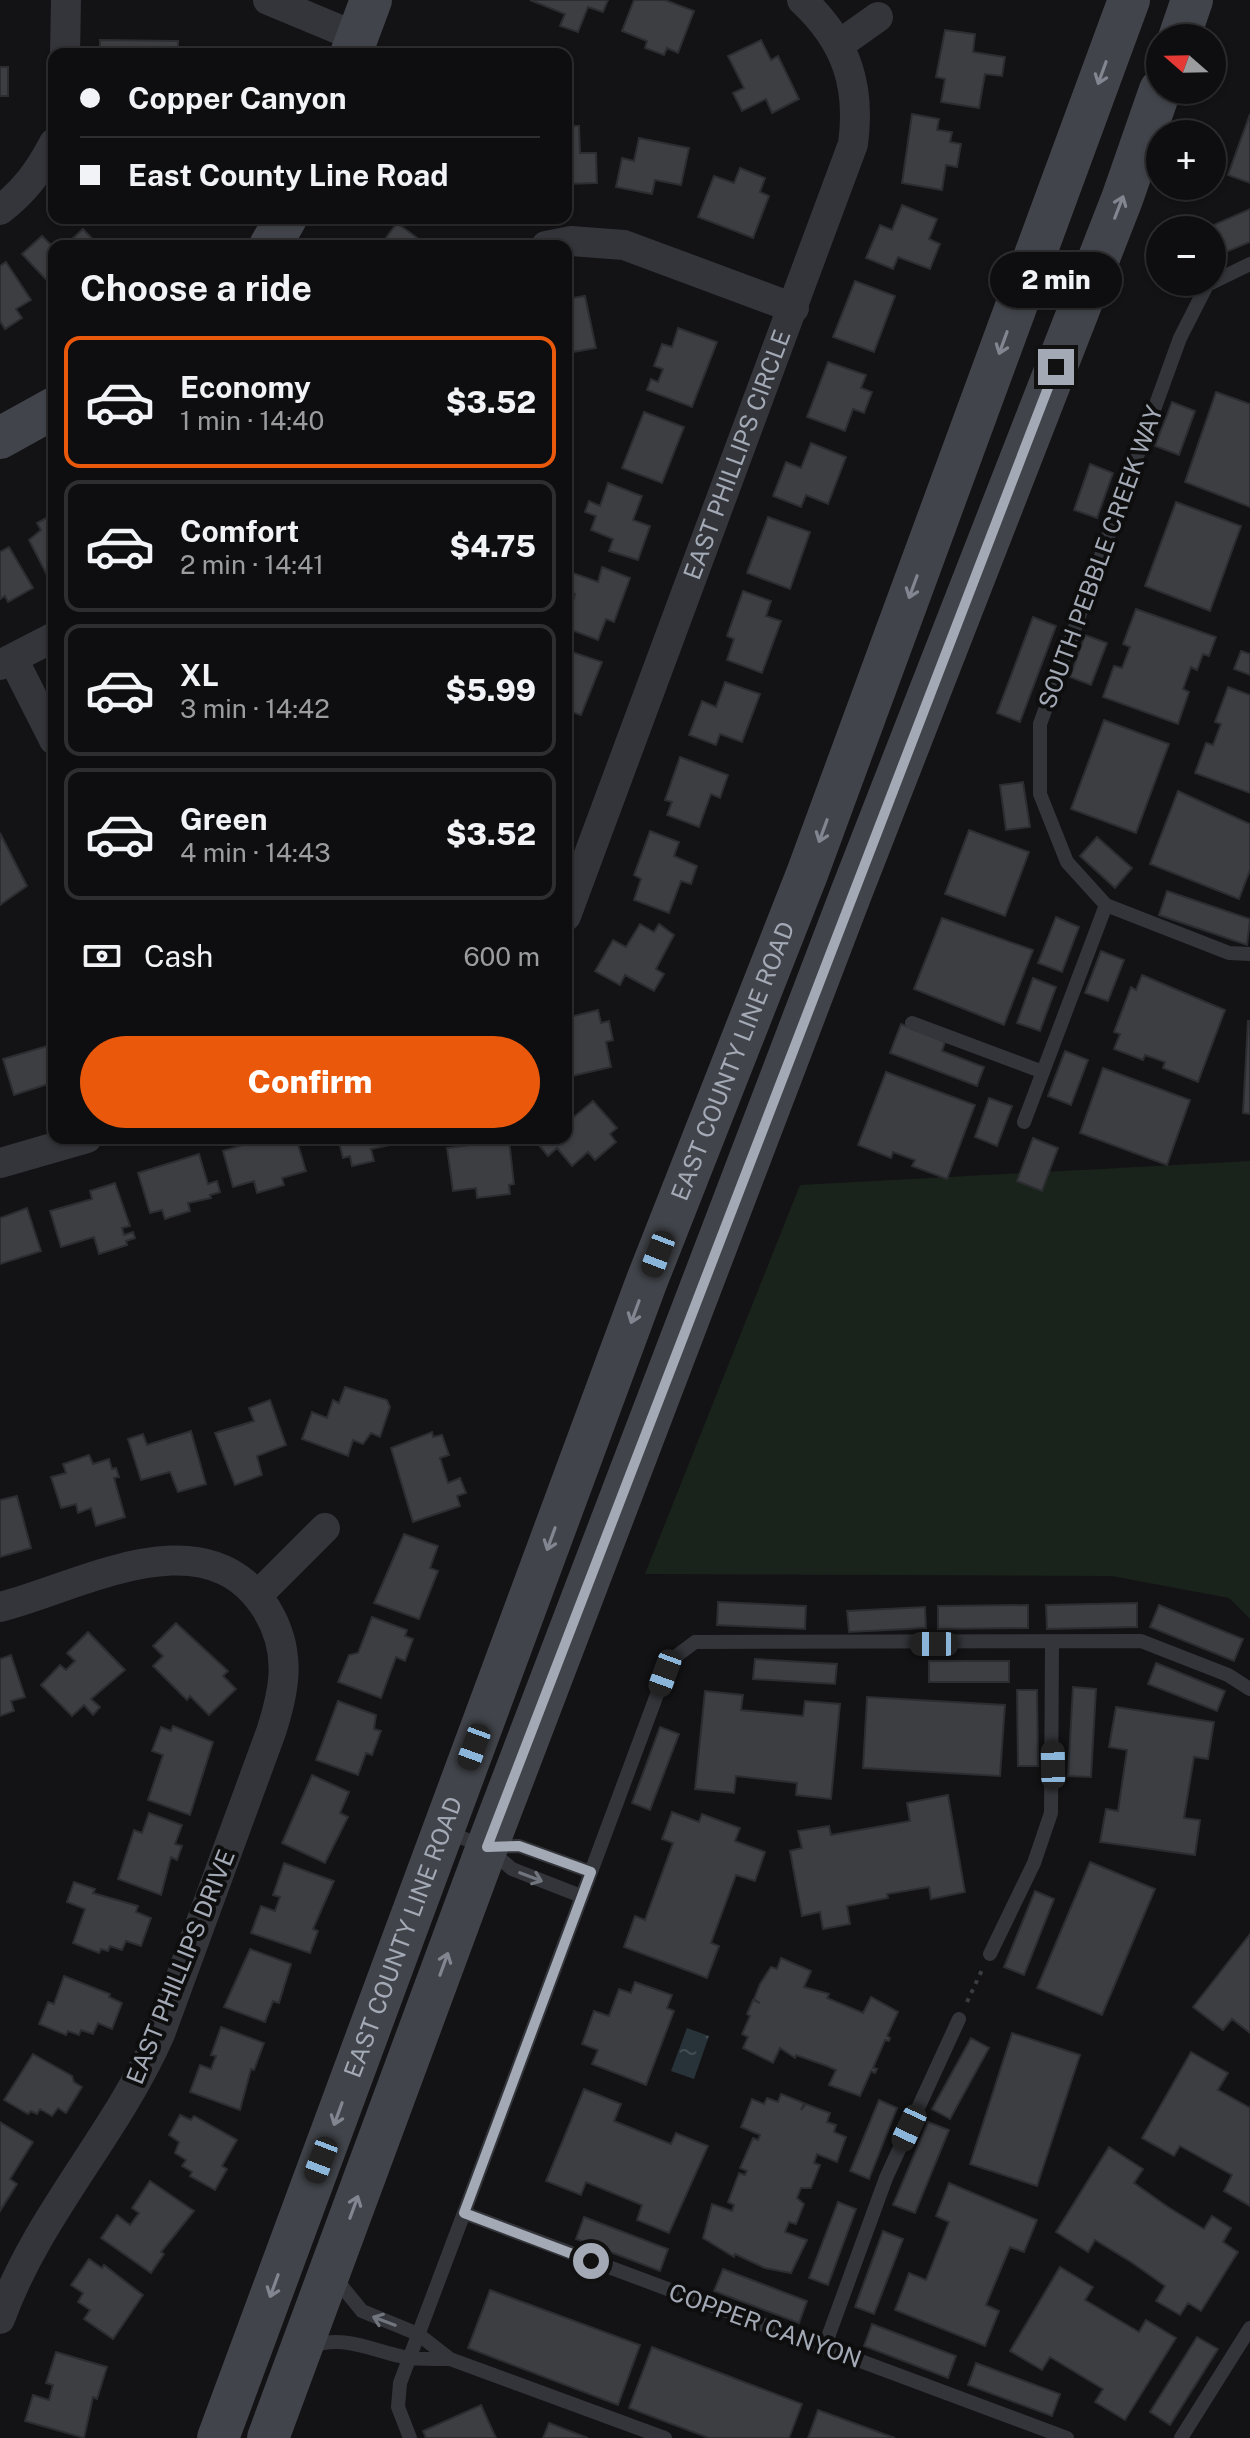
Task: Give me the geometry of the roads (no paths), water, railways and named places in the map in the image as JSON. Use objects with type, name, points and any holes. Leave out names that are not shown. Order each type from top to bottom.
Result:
[{"type":"main road","name":"EAST COUNTY LINE ROAD","points":[[218,2438],[641,1297],[812,860],[1129,0]]},
{"type":"main road","points":[[1184,24],[1192,0]]},
{"type":"main road","name":"EAST COUNTY LINE ROAD","points":[[268,2438],[487,1847],[845,911],[1122,199],[1155,104]]},
{"type":"main road","points":[[0,438],[48,411]]},
{"type":"street","points":[[65,48],[66,0]]},
{"type":"street","points":[[268,0],[360,30]]},
{"type":"street","name":"EAST PHILLIPS CIRCLE","points":[[572,900],[853,144],[857,115],[854,85],[840,44],[825,22],[802,0]]},
{"type":"street","points":[[840,44],[878,17]]},
{"type":"street","points":[[0,210],[19,195],[40,170],[48,155]]},
{"type":"street","points":[[572,241],[624,245],[794,308]]},
{"type":"street","points":[[48,640],[6,662],[48,730]]},
{"type":"street","points":[[0,1163],[66,1144]]},
{"type":"street","points":[[258,1595],[325,1528]]},
{"type":"street","name":"EAST PHILLIPS DRIVE","points":[[0,1607],[115,1570],[159,1560],[187,1560],[211,1566],[237,1578],[258,1595],[276,1624],[286,1656],[283,1694],[271,1732],[141,2077],[46,2225],[0,2319]]},
{"type":"lane","name":"SOUTH PEBBLE CREEK WAY","points":[[1250,264],[1207,285],[1180,338],[1040,724],[1040,794],[1067,862],[1106,905],[1229,953],[1250,954]]},
{"type":"lane","points":[[1024,1122],[1106,905]]},
{"type":"lane","points":[[912,1023],[1043,1072]]},
{"type":"lane","points":[[410,2438],[398,2407],[398,2395],[409,2358],[671,1660],[695,1642],[1152,1643],[1228,1675],[1250,1689]]},
{"type":"lane","points":[[990,1954],[1034,1863],[1051,1813],[1052,1643]]},
{"type":"lane","points":[[442,1831],[487,1847],[519,1846],[591,1872]]},
{"type":"lane","points":[[487,1847],[506,1866],[581,1896]]},
{"type":"lane","points":[[824,2348],[886,2178],[959,2019]]},
{"type":"lane","name":"COPPER CANYON","points":[[464,2213],[1067,2438]]},
{"type":"lane","points":[[331,2271],[344,2293],[362,2311],[418,2334],[450,2359],[665,2438]]},
{"type":"lane","points":[[1181,2438],[1250,2328]]},
{"type":"lane","points":[[301,2350],[327,2342],[352,2341],[409,2358],[450,2359]]},
{"type":"water","points":[[687,2028],[709,2036],[694,2079],[671,2071]]}]
